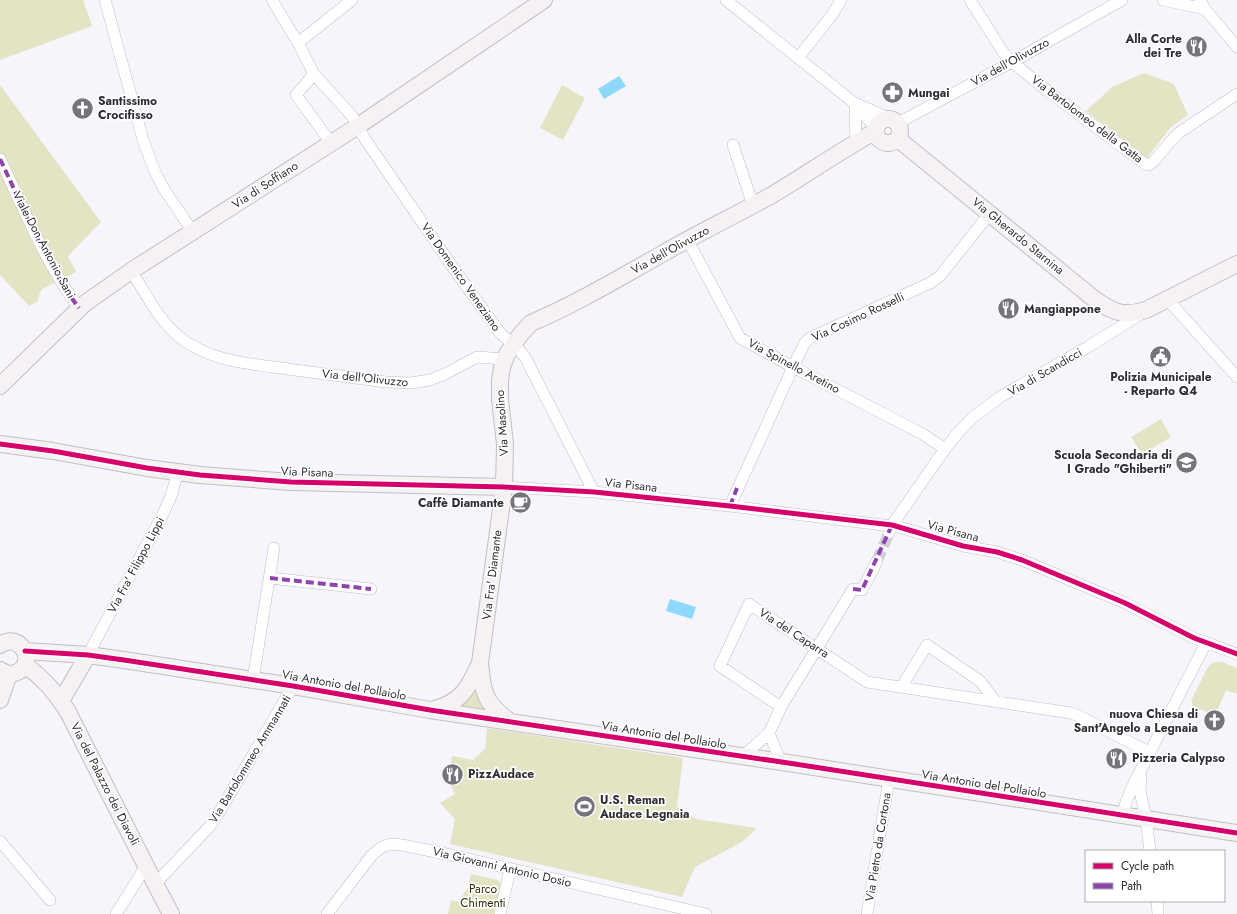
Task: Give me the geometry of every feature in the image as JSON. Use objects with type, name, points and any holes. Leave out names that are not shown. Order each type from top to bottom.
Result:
[{"type":"street","points":[[105,0],[149,157],[164,189],[193,232]]},
{"type":"street","name":"Via Domenico Veneziano","points":[[272,0],[298,43],[314,74],[352,116],[365,139],[454,270],[496,328],[525,357],[594,492]]},
{"type":"street","points":[[298,43],[352,0]]},
{"type":"street","name":"Via di Soffiano","points":[[0,386],[78,308],[131,271],[358,126],[544,0]]},
{"type":"street","name":"Via Gherardo Starnina","points":[[726,0],[1105,306],[1125,313],[1136,313],[1146,310]]},
{"type":"street","points":[[798,58],[832,15],[841,0]]},
{"type":"street","points":[[970,0],[1003,52],[1012,62]]},
{"type":"street","name":"Via dell'Olivuzzo","points":[[131,271],[160,317],[177,335],[202,352],[228,360],[386,382],[411,383],[440,376],[477,357],[505,359],[513,344],[530,323],[576,302],[1122,0]]},
{"type":"street","points":[[1163,0],[1202,4],[1237,47]]},
{"type":"street","name":"Via Bartolomeo della Gatta","points":[[1012,62],[1140,161],[1150,165],[1180,132],[1237,94]]},
{"type":"street","points":[[314,74],[296,95],[331,143]]},
{"type":"street","points":[[854,103],[856,143]]},
{"type":"street","name":"Via Gherardo Starnina","points":[[854,103],[886,130]]},
{"type":"street","name":"Via dell'Olivuzzo","points":[[815,169],[842,150],[886,130]]},
{"type":"street","points":[[734,145],[753,205]]},
{"type":"street","name":"Viale Don Antonio Sani","points":[[0,159],[31,225],[58,277],[78,308]]},
{"type":"street","name":"Via Cosimo Rosselli","points":[[730,506],[804,344],[808,340],[930,283],[940,276],[990,213]]},
{"type":"street","name":"Via Spinello Aretino","points":[[687,240],[740,338],[911,428],[944,449]]},
{"type":"street","name":"Via di Scandicci","points":[[891,529],[944,449],[968,422],[989,405],[1012,390],[1086,348],[1146,310],[1237,264]]},
{"type":"street","points":[[1167,299],[1237,377]]},
{"type":"street","name":"Via Masolino","points":[[504,487],[505,444],[500,390],[501,372],[505,359]]},
{"type":"street","name":"Via Pisana","points":[[0,444],[178,472],[291,482],[504,487],[594,492],[730,506],[891,529],[997,552],[1022,560],[1125,603],[1194,638],[1237,654]]},
{"type":"street","name":"Via Fra' Filippo Lippi","points":[[88,655],[164,512],[171,496],[178,472]]},
{"type":"street","name":"Via Fra' Diamante","points":[[504,487],[480,663],[482,685],[487,699],[494,709],[510,722]]},
{"type":"street","points":[[253,680],[274,548]]},
{"type":"street","points":[[742,757],[769,733],[781,707],[853,589],[862,590],[877,561]]},
{"type":"street","points":[[270,578],[371,589]]},
{"type":"street","name":"Via del Caparra","points":[[781,707],[720,666],[749,604],[867,682],[902,686],[1075,714],[1149,752]]},
{"type":"street","points":[[0,645],[5,642],[16,642],[22,646],[25,658],[18,672],[5,672],[0,700]]},
{"type":"street","points":[[1123,815],[1126,802],[1149,752],[1206,643]]},
{"type":"street","points":[[902,686],[926,646],[980,681],[996,702]]},
{"type":"street","points":[[61,701],[88,655]]},
{"type":"street","name":"Via Antonio del Pollaiolo","points":[[25,658],[88,655],[293,686],[430,710],[781,762],[1237,833]]},
{"type":"street","name":"Via del Palazzo dei Diavoli","points":[[25,658],[61,701],[172,914]]},
{"type":"street","name":"Via Fra' Diamante","points":[[430,710],[448,705],[459,698],[468,687],[480,663]]},
{"type":"street","name":"Via Bartolommeo Ammannati","points":[[156,883],[210,826],[293,686]]},
{"type":"street","points":[[769,733],[781,762]]},
{"type":"street","points":[[1143,765],[1140,787],[1150,850]]},
{"type":"street","name":"Via Pietro da Cortona","points":[[867,914],[889,779]]},
{"type":"street","points":[[0,841],[50,900]]},
{"type":"street","name":"Via Giovanni Antonio Dosio","points":[[328,914],[372,855],[382,847],[391,844],[402,845],[706,914]]},
{"type":"street","points":[[116,914],[146,866]]},
{"type":"street","points":[[500,914],[510,870]]},
{"type":"street","points":[[1157,902],[1158,914]]},
{"type":"green space","points":[[0,0],[83,0],[92,26],[0,60]]},
{"type":"green space","points":[[1144,73],[1174,84],[1188,115],[1171,127],[1147,158],[1086,111],[1112,87]]},
{"type":"green space","points":[[0,85],[101,222],[68,256],[76,272],[42,289],[38,301],[29,306],[0,275]]},
{"type":"green space","points":[[562,85],[585,98],[563,140],[540,128]]},
{"type":"green space","points":[[1161,419],[1171,437],[1142,454],[1131,437]]},
{"type":"green space","points":[[1216,662],[1222,662],[1237,668],[1237,694],[1226,690],[1215,716],[1192,705],[1192,699],[1208,667]]},
{"type":"green space","points":[[477,678],[487,712],[455,706]]},
{"type":"green space","points":[[487,728],[683,758],[677,807],[696,819],[757,828],[742,842],[695,867],[682,897],[450,844],[455,819],[440,803],[455,794],[444,772],[449,773],[452,756],[473,760],[485,749]]},
{"type":"green space","name":"Parco Chimenti","points":[[471,874],[498,880],[501,884],[496,914],[448,914],[451,900],[458,902],[468,888]]},
{"type":"water","points":[[619,76],[626,86],[604,99],[598,89]]},
{"type":"water","points":[[670,599],[696,607],[692,619],[666,611]]},
{"type":"tunnel","points":[[877,561],[889,533]]},
{"type":"marked path","points":[[0,159],[45,254],[79,308]]},
{"type":"marked path","points":[[730,506],[737,488]]},
{"type":"marked path","points":[[853,589],[862,590],[892,525]]},
{"type":"marked path","points":[[270,578],[371,589]]},
{"type":"cycle path","points":[[0,444],[53,451],[147,468],[200,475],[291,482],[504,487],[594,492],[892,525],[963,546],[997,552],[1022,560],[1125,603],[1194,638],[1237,654]]},
{"type":"cycle path","points":[[25,651],[88,655],[124,660],[293,686],[430,710],[795,764],[1237,833]]},
{"type":"place","name":"Alla Corte dei Tre","points":[[1197,46]]},
{"type":"place","name":"Mungai","points":[[892,93]]},
{"type":"place","name":"Santissimo Crocifisso","points":[[82,108]]},
{"type":"place","name":"Mangiappone","points":[[1009,309]]},
{"type":"place","name":"Polizia Municipale - Reparto Q4","points":[[1161,356]]},
{"type":"place","name":"Scuola Secondaria di I Grado \"Ghiberti\"","points":[[1187,462]]},
{"type":"place","name":"Caffè Diamante","points":[[520,503]]},
{"type":"place","name":"nuova Chiesa di Sant'Angelo a Legnaia","points":[[1214,721]]},
{"type":"place","name":"Pizzeria Calypso","points":[[1116,758]]},
{"type":"place","name":"PizzAudace","points":[[452,774]]},
{"type":"place","name":"U.S. Reman Audace Legnaia","points":[[584,807]]}]
